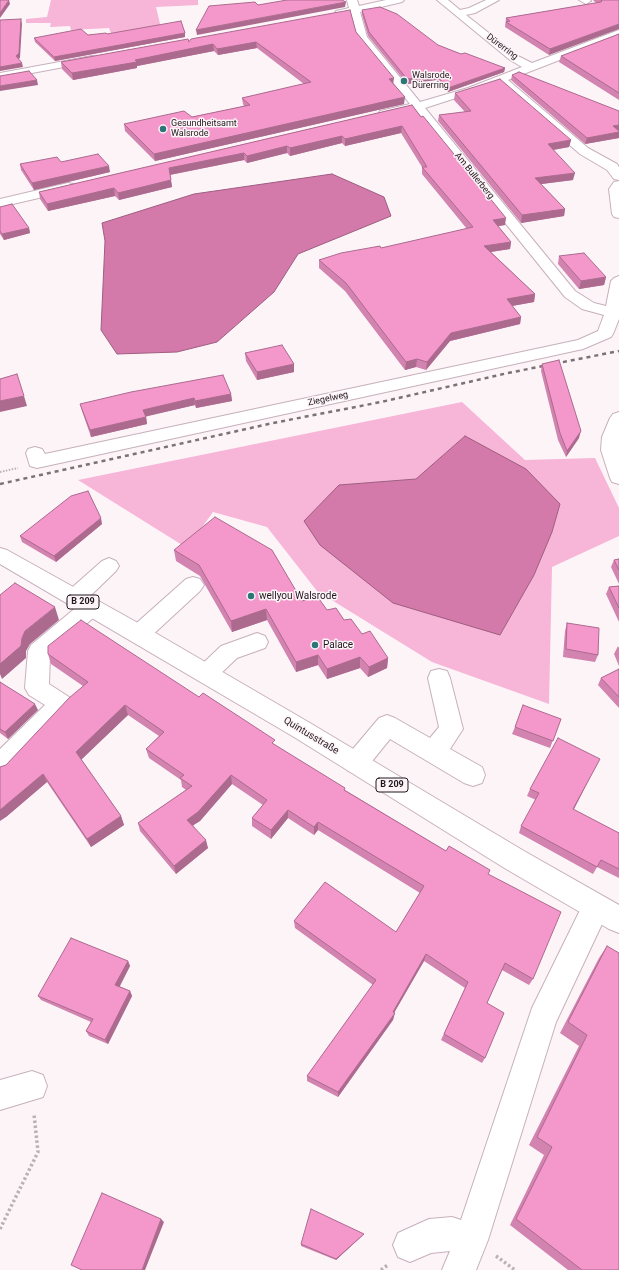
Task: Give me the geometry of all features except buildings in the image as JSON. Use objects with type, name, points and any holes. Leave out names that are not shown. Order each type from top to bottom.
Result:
[{"type":"street","points":[[332,14],[353,5],[399,0]]},
{"type":"street","name":"Dürerring","points":[[442,0],[514,58],[531,66]]},
{"type":"street","points":[[458,13],[471,11],[494,0]]},
{"type":"street","name":"Am Bullerberg","points":[[353,5],[362,37],[373,52],[570,294],[588,306],[616,313]]},
{"type":"street","points":[[372,117],[418,106],[500,79],[617,34]]},
{"type":"street","points":[[0,76],[100,57]]},
{"type":"street","points":[[543,62],[553,66],[557,72]]},
{"type":"street","points":[[500,79],[584,151],[612,168],[619,176]]},
{"type":"street","points":[[0,203],[77,185]]},
{"type":"street","points":[[619,185],[616,189],[619,214]]},
{"type":"street","points":[[616,313],[619,280]]},
{"type":"street","name":"Ziegelweg","points":[[35,453],[37,462],[583,344],[605,334],[616,313]]},
{"type":"street","points":[[619,418],[611,437],[610,450],[619,478]]},
{"type":"street","name":"Quintusstraße","points":[[0,555],[139,634],[608,914]]},
{"type":"street","points":[[0,765],[61,704],[37,688],[39,650],[83,602],[109,566]]},
{"type":"street","points":[[139,634],[194,586]]},
{"type":"street","points":[[206,674],[229,652],[257,642]]},
{"type":"street","points":[[434,752],[451,729],[439,678]]},
{"type":"street","points":[[356,763],[387,725],[473,775]]},
{"type":"street","points":[[459,1270],[471,1240],[542,1018],[608,914]]},
{"type":"street","points":[[0,1095],[32,1086]]},
{"type":"street","points":[[410,1245],[429,1236],[452,1234],[471,1240]]},
{"type":"path","points":[[0,1229],[38,1152],[32,1086]]},
{"type":"shaded area","points":[[51,0],[198,0],[198,5],[156,7],[161,28],[111,33],[109,28],[71,30],[70,26],[50,27],[51,23],[26,23],[26,19],[47,17]]},
{"type":"shaded area","points":[[332,174],[384,197],[391,216],[298,254],[274,292],[217,342],[177,352],[117,354],[101,330],[105,241],[102,223],[194,194]]},
{"type":"shaded area","points":[[462,402],[525,460],[595,458],[619,508],[619,536],[552,567],[549,704],[432,662],[317,591],[267,527],[213,512],[187,548],[78,480]],"holes":[[[465,436],[560,504],[552,532],[534,575],[500,635],[339,485],[416,479]]]},
{"type":"shaded area","points":[[465,436],[526,469],[560,504],[552,532],[534,575],[500,635],[393,603],[320,545],[304,521],[339,485],[416,479]]},
{"type":"railway","points":[[0,484],[273,423],[381,402],[508,373],[619,351]]},
{"type":"place","name":"Walsrode, Dürerring","points":[[404,81]]},
{"type":"place","name":"Gesundheitsamt Walsrode","points":[[163,129]]},
{"type":"place","name":"wellyou Walsrode","points":[[251,596]]},
{"type":"place","name":"Palace","points":[[315,645]]}]
